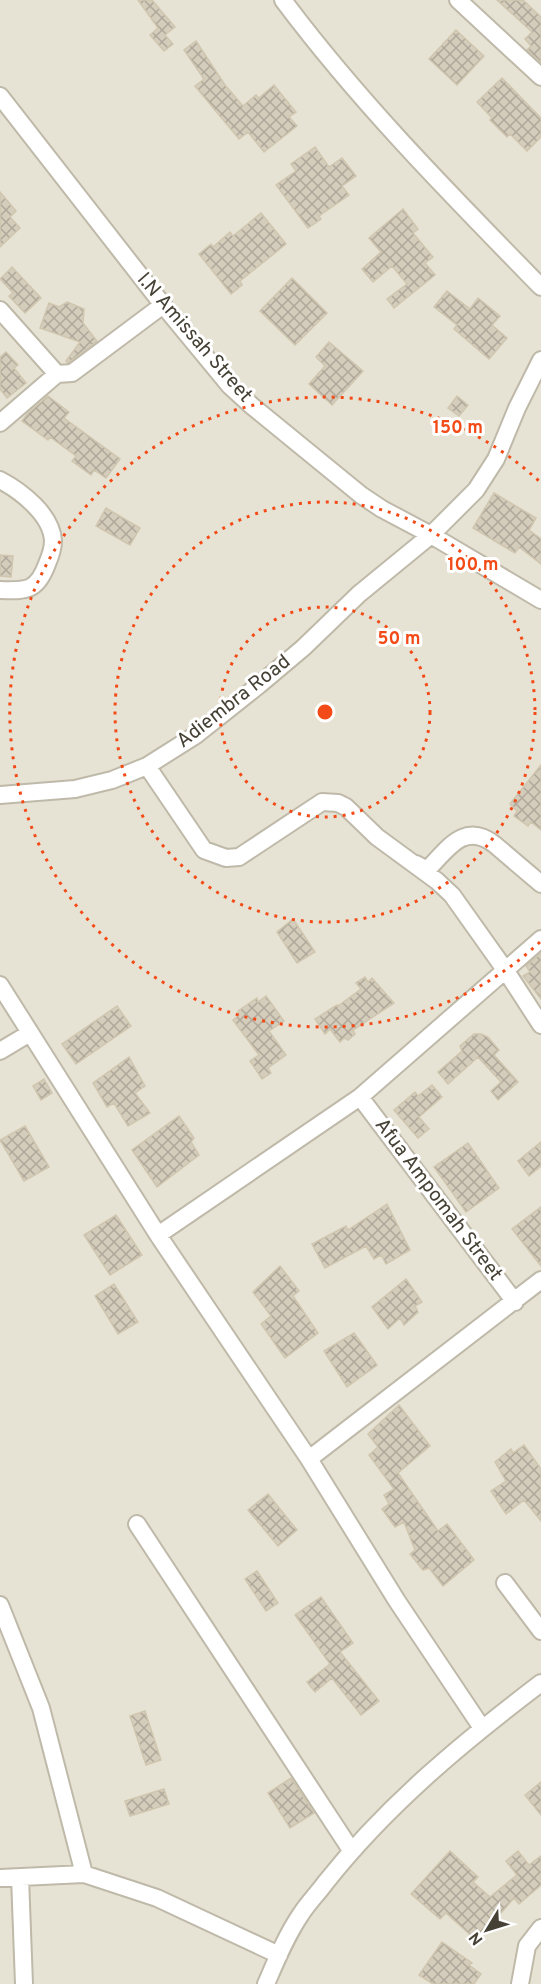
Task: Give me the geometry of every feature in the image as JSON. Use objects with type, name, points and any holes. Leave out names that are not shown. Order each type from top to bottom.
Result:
[{"type":"street","points":[[283,0],[307,33],[424,168],[541,287]]},
{"type":"street","points":[[458,0],[541,77]]},
{"type":"street","name":"I.N Amissah Street","points":[[0,96],[163,305],[229,385],[361,495],[541,600]]},
{"type":"street","points":[[0,423],[57,374],[72,373],[163,305]]},
{"type":"street","points":[[0,310],[57,374]]},
{"type":"street","name":"Adiembra Road","points":[[0,795],[75,789],[112,780],[147,765],[196,735],[259,685],[303,648],[359,594],[431,535],[476,490],[496,459],[517,408],[541,360]]},
{"type":"street","points":[[0,480],[14,488],[38,509],[47,522],[53,539],[53,548],[42,578],[35,584],[22,590],[0,590]]},
{"type":"street","points":[[147,765],[200,845],[208,852],[226,858],[238,857],[322,802],[328,801],[346,807],[377,837],[437,880],[452,895],[541,1025]]},
{"type":"street","points":[[413,862],[427,870],[458,839],[478,835],[494,844],[541,884]]},
{"type":"street","points":[[158,1235],[360,1097],[541,939]]},
{"type":"street","points":[[0,985],[158,1235],[309,1459],[397,1601],[482,1728]]},
{"type":"street","points":[[0,1051],[30,1033]]},
{"type":"street","name":"Afua Ampomah Street","points":[[360,1097],[516,1302]]},
{"type":"street","points":[[309,1459],[516,1302],[541,1280]]},
{"type":"street","points":[[136,1524],[351,1850]]},
{"type":"street","points":[[505,1583],[538,1621],[518,1630]]},
{"type":"street","points":[[0,1605],[41,1708],[84,1874]]},
{"type":"street","points":[[266,1984],[301,1914],[351,1850],[378,1821],[482,1728],[541,1683]]},
{"type":"street","points":[[0,1878],[84,1874],[157,1898],[279,1954]]},
{"type":"street","points":[[20,1877],[24,1984]]},
{"type":"street","points":[[520,1984],[527,1946],[541,1928]]},
{"type":"shaded area","points":[[0,0],[541,0],[541,1984],[0,1984]]},
{"type":"building","points":[[138,0],[152,0],[175,27],[165,35],[173,44],[164,51],[150,35],[158,28]]},
{"type":"building","points":[[497,0],[523,0],[541,17],[541,63],[527,50],[531,46],[525,39],[532,32]]},
{"type":"building","points":[[456,30],[484,56],[457,85],[429,59]]},
{"type":"building","points":[[196,41],[225,85],[243,106],[256,95],[259,98],[274,85],[296,112],[289,117],[297,126],[264,152],[248,132],[239,139],[195,86],[204,79],[184,50]]},
{"type":"building","points":[[502,78],[541,118],[541,137],[527,151],[510,134],[507,137],[490,120],[492,118],[477,102]]},
{"type":"building","points":[[315,147],[329,167],[342,158],[356,176],[342,186],[349,195],[319,216],[321,219],[308,228],[276,185],[296,171],[291,164]]},
{"type":"building","points":[[0,192],[16,211],[10,217],[20,228],[0,247]]},
{"type":"building","points":[[403,209],[418,229],[413,233],[433,257],[425,263],[435,275],[394,308],[387,299],[407,284],[392,266],[373,282],[362,269],[381,252],[369,238]]},
{"type":"building","points":[[261,213],[286,244],[240,281],[242,285],[231,294],[199,254],[211,244],[213,247],[230,232],[233,236]]},
{"type":"building","points":[[12,267],[41,298],[25,313],[9,296],[13,293],[0,279]]},
{"type":"building","points":[[292,278],[327,313],[295,345],[260,311]]},
{"type":"building","points":[[447,291],[470,309],[478,298],[500,316],[492,325],[507,338],[489,359],[454,329],[457,325],[434,307]]},
{"type":"building","points":[[67,302],[84,309],[83,323],[97,341],[68,363],[66,361],[80,342],[40,328],[49,303],[59,307]]},
{"type":"building","points":[[329,342],[363,371],[332,405],[309,384],[325,366],[316,357]]},
{"type":"building","points":[[6,352],[18,365],[14,368],[26,383],[7,398],[0,389],[0,357]]},
{"type":"building","points":[[48,396],[69,412],[64,418],[120,459],[106,478],[94,470],[91,475],[72,461],[76,456],[50,437],[48,440],[22,421]]},
{"type":"building","points":[[457,396],[468,405],[459,416],[448,408]]},
{"type":"building","points":[[494,493],[536,518],[529,530],[541,539],[541,564],[519,547],[515,553],[473,528]]},
{"type":"building","points":[[106,508],[140,528],[130,545],[96,526]]},
{"type":"building","points":[[0,555],[13,556],[11,577],[0,576]]},
{"type":"building","points":[[541,765],[541,830],[531,822],[528,826],[514,816],[517,811],[510,804]]},
{"type":"building","points":[[293,919],[315,952],[297,963],[277,932]]},
{"type":"building","points":[[541,953],[541,999],[523,976],[530,972],[526,966]]},
{"type":"building","points":[[365,977],[368,982],[372,978],[394,1003],[353,1030],[355,1034],[348,1040],[344,1038],[340,1042],[330,1029],[325,1034],[315,1019],[361,989],[356,983]]},
{"type":"building","points":[[266,996],[284,1021],[269,1031],[286,1055],[268,1068],[271,1073],[262,1079],[250,1061],[259,1055],[233,1020],[239,1015],[238,1011],[257,998],[258,1002]]},
{"type":"building","points":[[117,1006],[131,1026],[76,1064],[62,1044]]},
{"type":"building","points":[[474,1034],[488,1037],[499,1050],[494,1055],[518,1082],[498,1100],[491,1091],[501,1082],[478,1057],[448,1084],[438,1072],[462,1051],[460,1046]]},
{"type":"building","points":[[129,1057],[145,1086],[135,1093],[150,1113],[128,1126],[114,1103],[107,1107],[93,1083]]},
{"type":"building","points":[[44,1079],[52,1093],[41,1100],[33,1086]]},
{"type":"building","points":[[432,1085],[442,1097],[419,1117],[429,1129],[418,1138],[394,1110],[415,1092],[418,1096]]},
{"type":"building","points":[[179,1116],[194,1138],[191,1142],[199,1155],[157,1187],[132,1150]]},
{"type":"building","points":[[25,1126],[49,1167],[24,1181],[0,1140]]},
{"type":"building","points":[[541,1142],[541,1166],[529,1176],[518,1161]]},
{"type":"building","points":[[468,1143],[499,1188],[466,1212],[434,1167]]},
{"type":"building","points":[[387,1204],[410,1250],[386,1264],[381,1255],[374,1259],[366,1246],[325,1268],[312,1244],[346,1226],[348,1230]]},
{"type":"building","points":[[541,1207],[541,1266],[512,1229]]},
{"type":"building","points":[[116,1215],[142,1255],[110,1275],[84,1235]]},
{"type":"building","points":[[280,1266],[299,1291],[293,1296],[318,1333],[285,1358],[261,1324],[271,1316],[253,1292]]},
{"type":"building","points":[[406,1279],[422,1302],[415,1306],[418,1312],[404,1325],[400,1318],[388,1329],[372,1307]]},
{"type":"building","points":[[114,1284],[138,1322],[118,1334],[95,1296]]},
{"type":"building","points":[[354,1333],[377,1365],[347,1387],[324,1351]]},
{"type":"building","points":[[399,1405],[430,1446],[398,1473],[438,1531],[447,1524],[474,1560],[443,1586],[429,1568],[423,1570],[410,1554],[415,1550],[404,1522],[395,1527],[382,1509],[389,1504],[384,1495],[394,1489],[369,1455],[378,1447],[368,1434]]},
{"type":"building","points":[[524,1445],[541,1469],[541,1521],[524,1500],[506,1514],[491,1491],[506,1481],[495,1462],[511,1449],[513,1453]]},
{"type":"building","points":[[268,1494],[297,1530],[278,1546],[248,1510]]},
{"type":"building","points":[[257,1571],[278,1603],[266,1611],[245,1579]]},
{"type":"building","points":[[321,1597],[353,1643],[340,1652],[379,1701],[361,1715],[332,1678],[315,1692],[307,1682],[330,1664],[295,1615]]},
{"type":"building","points":[[145,1711],[161,1760],[146,1765],[130,1716]]},
{"type":"building","points":[[291,1778],[314,1813],[290,1828],[268,1793]]},
{"type":"building","points":[[541,1782],[541,1815],[525,1795]]},
{"type":"building","points":[[164,1789],[169,1804],[130,1816],[125,1801]]},
{"type":"building","points":[[450,1851],[478,1877],[473,1882],[490,1897],[517,1875],[506,1861],[518,1851],[529,1865],[541,1856],[541,1885],[519,1904],[514,1898],[477,1941],[446,1913],[440,1919],[411,1894]]},
{"type":"building","points":[[442,1942],[472,1963],[469,1965],[481,1974],[474,1984],[433,1984],[419,1975]]}]
